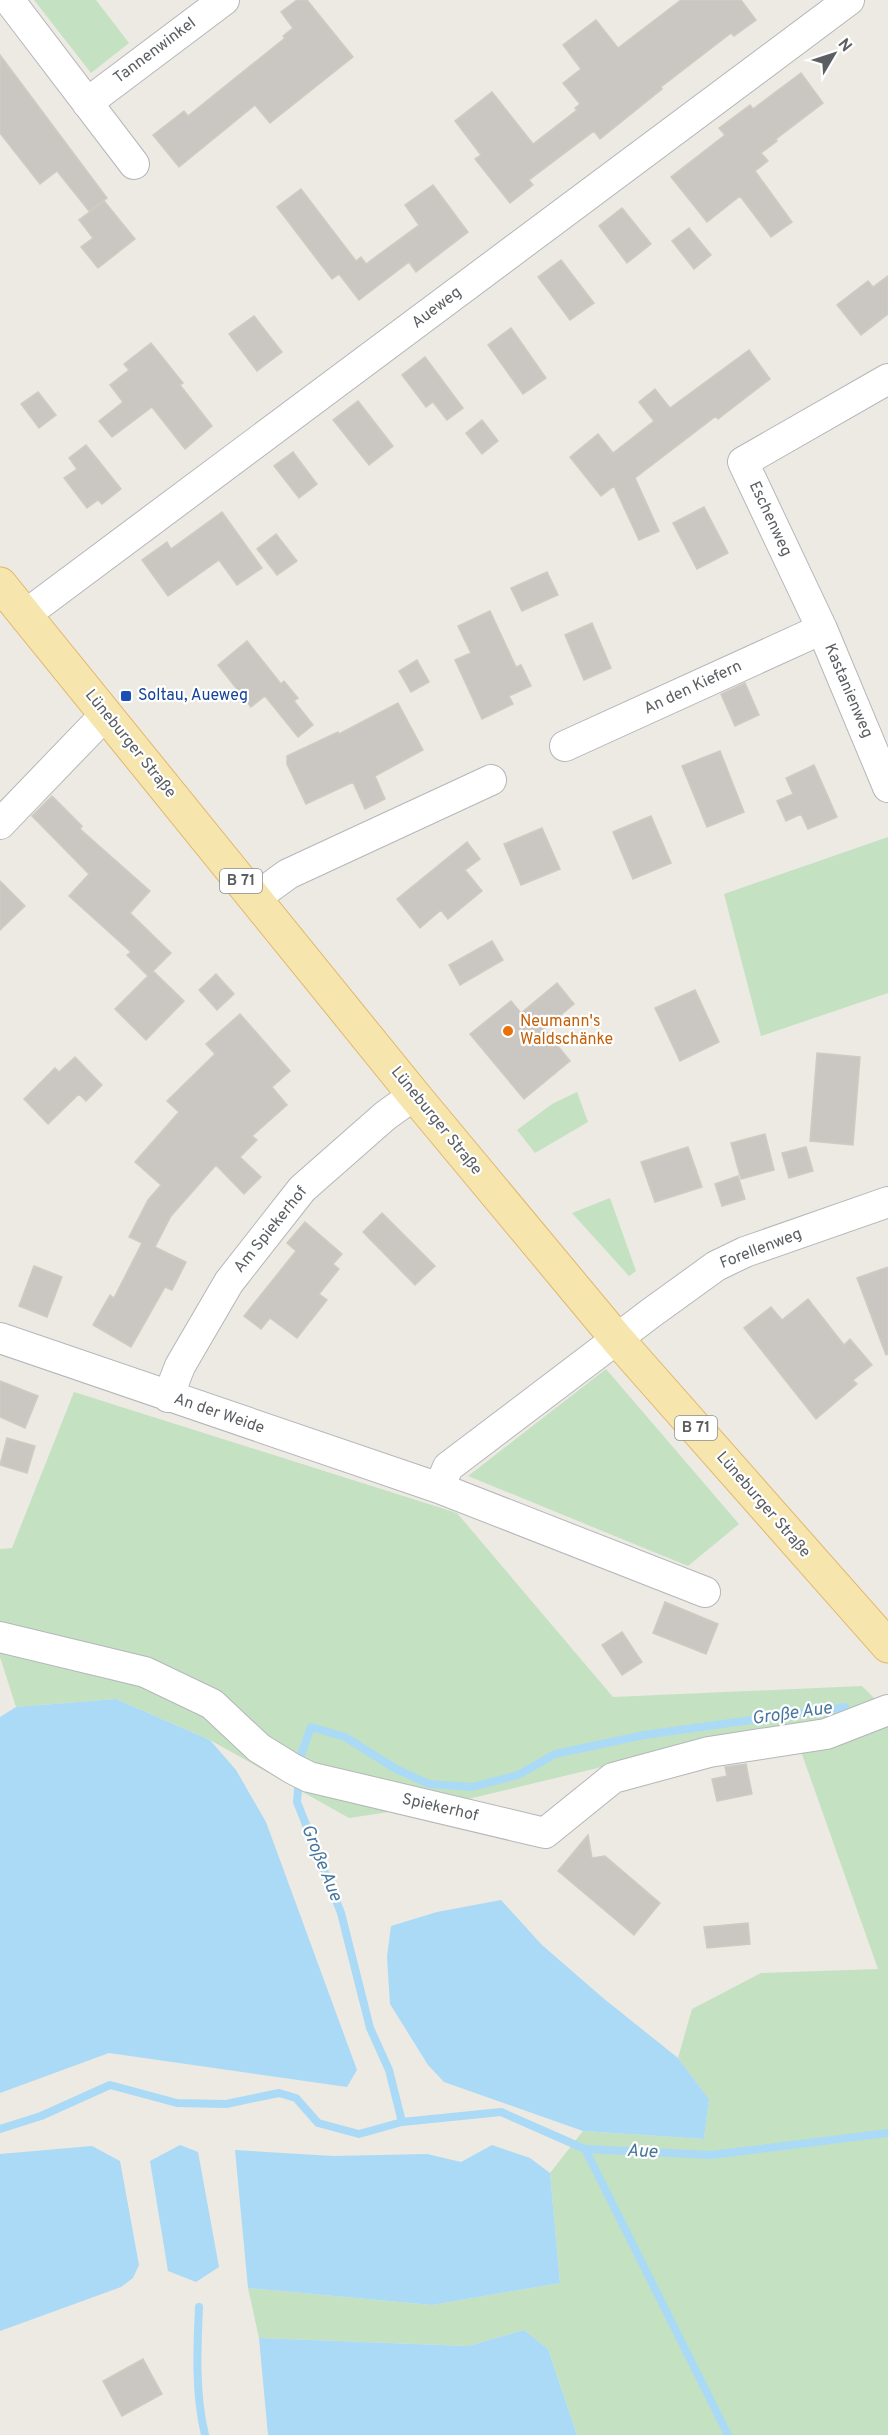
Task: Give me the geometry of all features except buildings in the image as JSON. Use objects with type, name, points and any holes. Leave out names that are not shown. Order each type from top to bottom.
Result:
[{"type":"main road","name":"Lüneburger Straße","points":[[0,584],[414,1095],[617,1339],[888,1646]]},
{"type":"street","points":[[9,0],[134,164]]},
{"type":"street","name":"Tannenwinkel","points":[[87,102],[224,0]]},
{"type":"street","name":"Aueweg","points":[[25,615],[849,0]]},
{"type":"street","name":"Eschenweg","points":[[822,629],[743,462],[888,379]]},
{"type":"street","name":"An den Kiefern","points":[[565,746],[822,629]]},
{"type":"street","name":"Kastanienweg","points":[[822,629],[888,787]]},
{"type":"street","points":[[0,824],[106,714]]},
{"type":"street","points":[[255,898],[288,874],[491,780]]},
{"type":"street","name":"Am Spiekerhof","points":[[168,1397],[180,1366],[230,1282],[302,1190],[384,1116],[414,1095]]},
{"type":"street","name":"Forellenweg","points":[[617,1339],[716,1266],[745,1252],[888,1202]]},
{"type":"street","name":"An der Weide","points":[[0,1338],[439,1488],[705,1592]]},
{"type":"street","points":[[439,1488],[448,1467],[617,1339]]},
{"type":"street","name":"Spiekerhof","points":[[0,1637],[145,1672],[212,1704],[259,1748],[301,1773],[545,1833],[613,1778],[709,1752],[826,1734],[888,1710]]},
{"type":"green space","points":[[34,0],[96,0],[129,43],[91,73]]},
{"type":"green space","points":[[888,837],[888,993],[761,1036],[724,894]]},
{"type":"green space","points":[[577,1092],[588,1122],[535,1153],[517,1130],[552,1104]]},
{"type":"green space","points":[[610,1198],[636,1271],[629,1276],[572,1213]]},
{"type":"green space","points":[[606,1369],[739,1524],[688,1566],[468,1476]]},
{"type":"green space","points":[[74,1392],[457,1513],[613,1697],[862,1686],[888,1712],[888,2435],[577,2435],[548,2349],[524,2330],[468,2346],[259,2338],[248,2288],[432,2305],[560,2283],[550,2173],[583,2131],[704,2139],[709,2099],[678,2058],[692,2009],[761,1973],[878,1969],[798,1743],[610,1765],[456,1802],[349,1818],[210,1740],[116,1699],[16,1707],[0,1657],[0,1549],[12,1548]]},
{"type":"water","points":[[116,1699],[210,1740],[236,1770],[266,1822],[357,2070],[347,2087],[109,2053],[0,2093],[0,1717],[16,1707]]},
{"type":"water","points":[[501,1900],[542,1945],[678,2058],[709,2099],[704,2139],[583,2131],[444,2082],[428,2065],[390,2004],[387,1957],[391,1926],[437,1912]]},
{"type":"water","points":[[180,2145],[198,2152],[219,2267],[196,2282],[168,2271],[150,2161]]},
{"type":"water","points":[[492,2145],[530,2158],[550,2173],[560,2283],[432,2305],[248,2288],[235,2150],[333,2156],[427,2154],[461,2162]]},
{"type":"water","points":[[92,2146],[120,2161],[139,2265],[133,2278],[121,2287],[0,2331],[0,2154]]},
{"type":"water","points":[[524,2330],[548,2349],[577,2435],[268,2435],[259,2338],[468,2346]]},
{"type":"waterway","name":"Große Aue","points":[[300,1765],[301,1755],[311,1727],[345,1737],[396,1769],[429,1784],[472,1787],[518,1775],[555,1754],[644,1735],[845,1707]]},
{"type":"waterway","name":"Große Aue","points":[[299,1778],[297,1802],[341,1913],[370,2028],[389,2070],[402,2122]]},
{"type":"waterway","name":"Aue","points":[[0,2129],[41,2116],[110,2085],[177,2103],[226,2104],[279,2093],[296,2098],[318,2123],[359,2134],[402,2122],[501,2112],[585,2149],[711,2155],[888,2133]]},
{"type":"waterway","points":[[585,2149],[728,2435]]},
{"type":"waterway","points":[[199,2307],[198,2388],[205,2435]]},
{"type":"place","name":"Soltau, Aueweg","points":[[126,696]]},
{"type":"place","name":"Neumann's Waldschänke","points":[[508,1031]]}]
